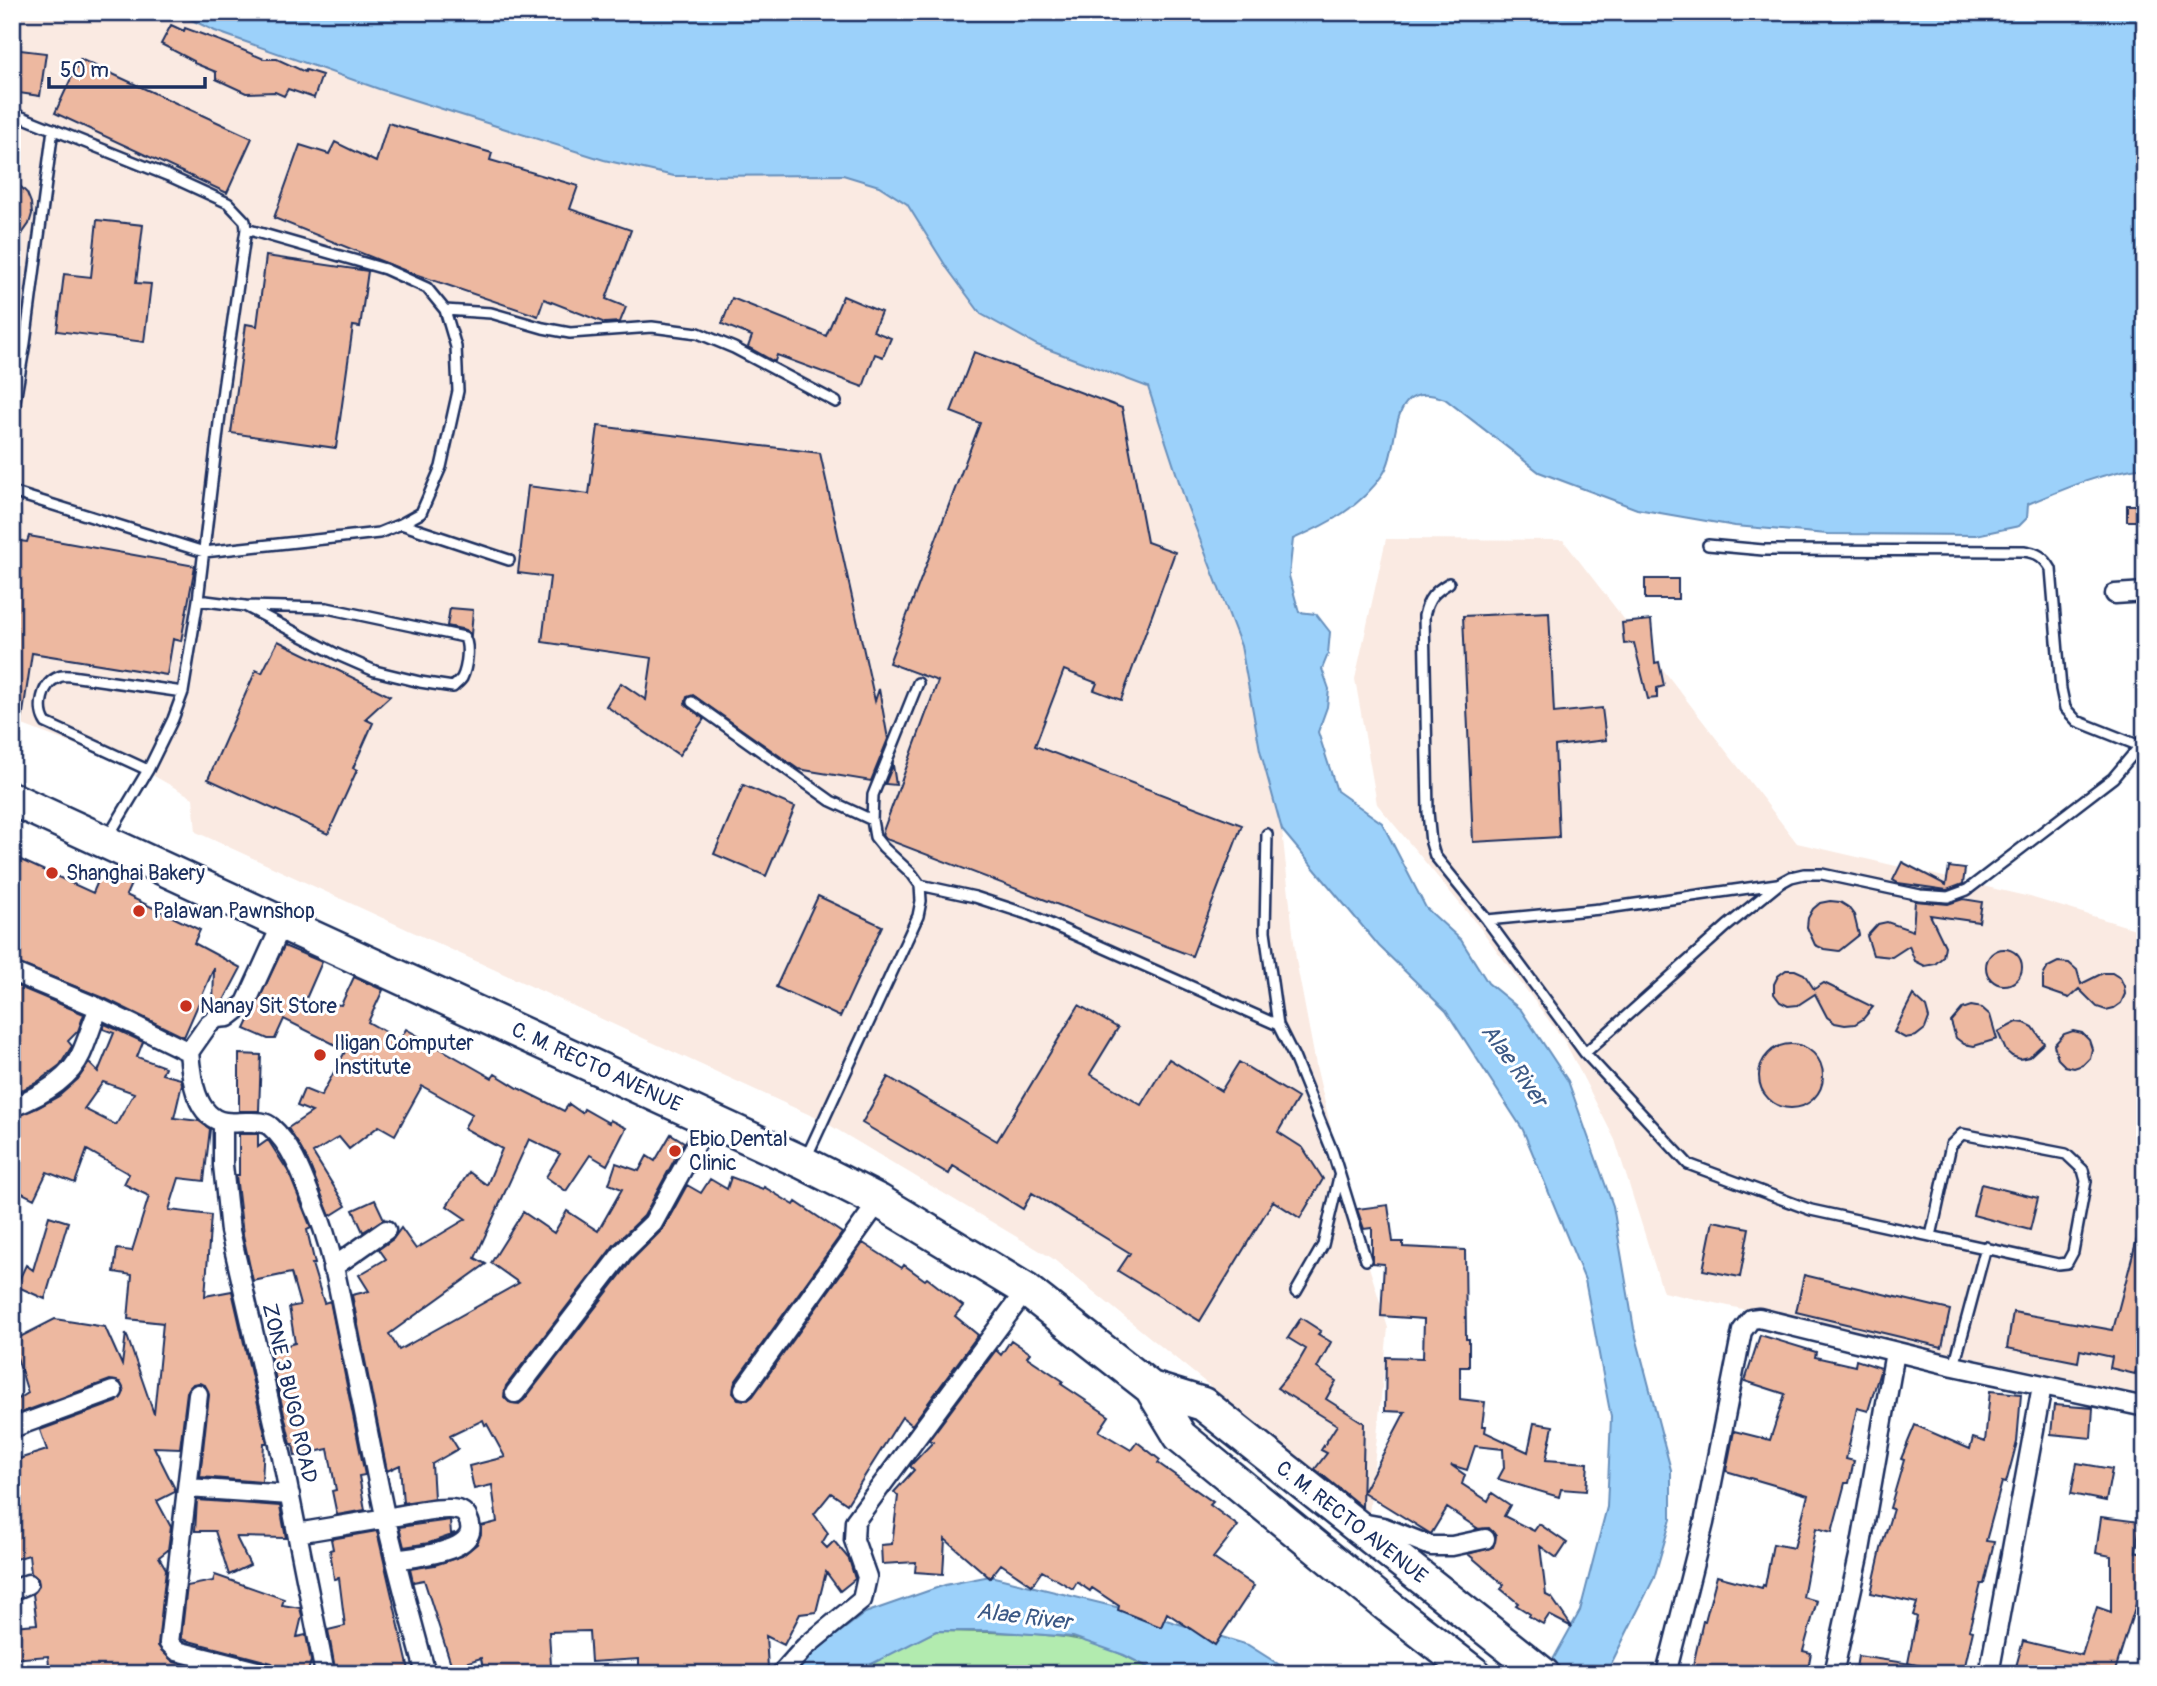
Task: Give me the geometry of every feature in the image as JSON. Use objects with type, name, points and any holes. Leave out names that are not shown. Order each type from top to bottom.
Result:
[{"type":"highway","name":"C. M. RECTO AVENUE","points":[[15,808],[106,841],[710,1119],[879,1201],[1026,1290],[1152,1388],[1203,1404],[1543,1674]]},
{"type":"highway","name":"C. M. RECTO AVENUE","points":[[1152,1388],[1180,1436],[1475,1674]]},
{"type":"street","points":[[2115,594],[2145,592]]},
{"type":"street","points":[[189,1052],[208,1025],[217,1018],[228,1017],[246,1003],[283,922]]},
{"type":"street","points":[[12,972],[99,1007],[189,1052]]},
{"type":"street","points":[[12,1107],[52,1088],[63,1076],[80,1056],[99,1007]]},
{"type":"street","points":[[189,1052],[195,1090],[201,1105],[209,1114],[223,1122],[257,1122],[272,1127],[289,1150],[318,1214],[386,1518],[426,1674]]},
{"type":"street","points":[[515,1392],[622,1252],[653,1223],[710,1119]]},
{"type":"street","name":"ZONE 3 BUGO ROAD","points":[[223,1122],[223,1165],[230,1231],[290,1495],[325,1674]]},
{"type":"street","points":[[744,1389],[879,1201]]},
{"type":"street","points":[[332,1268],[386,1230]]},
{"type":"street","points":[[781,1674],[805,1647],[862,1600],[867,1577],[854,1540],[855,1521],[1026,1290]]},
{"type":"street","points":[[1666,1674],[1704,1523],[1742,1331],[1751,1319],[1759,1318],[1954,1366],[2145,1407]]},
{"type":"street","points":[[1833,1674],[1859,1556],[1895,1352]]},
{"type":"street","points":[[1989,1674],[2042,1386]]},
{"type":"street","points":[[12,1428],[113,1391]]},
{"type":"street","points":[[198,1394],[169,1643],[177,1651],[269,1674]]},
{"type":"street","points":[[188,1488],[290,1495]]},
{"type":"street","points":[[297,1533],[449,1509],[466,1513],[471,1526],[470,1535],[463,1543],[453,1548],[396,1560]]},
{"type":"street","points":[[1352,1521],[1383,1527],[1431,1546],[1452,1546],[1485,1539]]},
{"type":"lane","points":[[12,113],[228,203],[245,221],[247,229],[223,389],[198,600],[183,692],[148,770],[106,841]]},
{"type":"lane","points":[[12,418],[27,329],[53,129]]},
{"type":"lane","points":[[12,492],[204,552],[379,533],[421,513],[441,467],[458,391],[456,347],[445,310],[427,288],[384,268],[247,229]]},
{"type":"lane","points":[[445,310],[491,313],[543,328],[570,332],[652,327],[698,333],[734,348],[836,402]]},
{"type":"lane","points":[[401,524],[509,560]]},
{"type":"lane","points":[[1487,920],[1600,909],[1780,883],[1804,874],[1822,874],[1920,895],[1948,897],[1967,890],[2113,778],[2142,743],[2077,721],[2065,708],[2059,675],[2050,569],[2045,559],[2036,553],[1763,550],[1708,545]]},
{"type":"lane","points":[[1449,583],[1427,600],[1424,616],[1428,812],[1435,856],[1487,920],[1585,1053],[1688,1164],[1811,1210],[2058,1264],[2067,1263],[2073,1252],[2086,1181],[2083,1170],[2066,1154],[1962,1134],[1951,1145],[1931,1236]]},
{"type":"lane","points":[[198,600],[245,606],[327,608],[464,637],[468,646],[462,678],[453,687],[375,671],[336,654],[245,606]]},
{"type":"lane","points":[[148,770],[46,723],[41,717],[41,698],[50,684],[59,677],[71,676],[183,692]]},
{"type":"lane","points":[[804,1163],[918,916],[920,885],[875,837],[872,820],[873,795],[918,683]]},
{"type":"lane","points":[[692,702],[831,801],[872,820]]},
{"type":"lane","points":[[1267,834],[1265,931],[1278,1026],[1294,1057],[1334,1153],[1366,1260]]},
{"type":"lane","points":[[1585,1053],[1727,926],[1780,883]]},
{"type":"lane","points":[[920,885],[975,897],[1030,915],[1278,1026]]},
{"type":"lane","points":[[1296,1292],[1323,1245],[1340,1175]]},
{"type":"lane","points":[[1954,1366],[1986,1247]]},
{"type":"shaded area","points":[[12,12],[175,12],[215,31],[379,89],[604,160],[674,176],[843,175],[879,186],[907,204],[947,268],[981,314],[1037,345],[1148,387],[1186,503],[1241,646],[1260,750],[1282,830],[1296,960],[1317,1070],[1348,1199],[1388,1328],[1369,1515],[1052,1258],[821,1120],[196,832],[193,798],[147,772],[12,721]]},
{"type":"shaded area","points":[[1386,539],[1563,540],[1797,843],[2030,897],[2145,932],[2145,1395],[1663,1292],[1615,1140],[1565,1042],[1480,928],[1377,804],[1355,679]]},
{"type":"green space","points":[[936,1631],[1027,1633],[1081,1640],[1112,1650],[1161,1674],[854,1674],[881,1657]]},
{"type":"water","name":"Alae River","points":[[175,12],[2145,12],[2145,467],[2100,477],[2057,492],[2028,504],[2027,518],[2019,526],[1976,535],[1827,534],[1735,526],[1637,509],[1539,472],[1445,399],[1426,395],[1413,398],[1404,406],[1389,462],[1365,496],[1343,513],[1293,539],[1289,576],[1299,612],[1316,614],[1330,632],[1328,654],[1322,669],[1329,689],[1327,707],[1318,732],[1337,791],[1382,823],[1426,908],[1461,940],[1488,983],[1521,1010],[1568,1081],[1613,1206],[1634,1329],[1671,1470],[1671,1519],[1654,1578],[1606,1674],[1545,1674],[1580,1611],[1607,1507],[1611,1417],[1585,1280],[1523,1130],[1446,1011],[1379,946],[1282,830],[1260,750],[1241,646],[1186,503],[1148,387],[1037,345],[981,314],[947,268],[907,204],[879,186],[843,175],[674,176],[604,160],[379,89],[215,31]]},
{"type":"water","name":"Alae River","points":[[990,1576],[1153,1616],[1248,1645],[1294,1674],[1161,1674],[1124,1655],[1073,1637],[989,1631],[936,1631],[852,1674],[797,1674],[806,1658],[865,1613],[945,1585]]},
{"type":"building","points":[[171,25],[264,59],[277,59],[305,72],[306,70],[322,75],[314,98],[288,89],[284,96],[275,92],[246,93],[216,79],[216,72],[161,44]]},
{"type":"building","points":[[12,49],[46,53],[40,96],[12,92]]},
{"type":"building","points":[[80,59],[252,138],[227,193],[55,113]]},
{"type":"building","points":[[388,123],[492,153],[490,160],[578,186],[570,209],[631,230],[606,299],[626,307],[620,322],[605,323],[544,299],[538,316],[406,271],[274,218],[300,145],[329,154],[335,142],[376,162]]},
{"type":"building","points":[[12,178],[27,193],[32,214],[29,224],[12,248]]},
{"type":"building","points":[[97,220],[143,225],[136,283],[151,284],[144,342],[57,331],[64,274],[91,277]]},
{"type":"building","points":[[266,256],[368,271],[360,327],[353,326],[336,448],[231,433],[246,324],[257,326]]},
{"type":"building","points":[[843,296],[881,312],[873,331],[891,338],[883,357],[875,354],[863,387],[777,355],[773,361],[748,347],[752,336],[722,324],[732,298],[826,336]]},
{"type":"building","points":[[974,352],[1122,408],[1147,542],[1175,552],[1121,700],[1094,690],[1097,683],[1064,670],[1035,746],[1242,825],[1192,956],[886,839],[882,834],[938,681],[889,663],[980,423],[951,412]]},
{"type":"building","points":[[598,426],[820,453],[875,701],[879,689],[888,739],[871,781],[798,769],[693,695],[687,697],[685,704],[704,719],[679,755],[606,706],[621,683],[646,700],[652,658],[542,642],[550,577],[518,573],[528,486],[589,494]]},
{"type":"building","points":[[2127,505],[2145,505],[2145,521],[2127,521]]},
{"type":"building","points":[[29,536],[195,566],[181,641],[173,639],[167,675],[32,653],[22,720],[12,719],[12,540],[27,542]]},
{"type":"building","points":[[1645,579],[1678,579],[1678,599],[1645,599]]},
{"type":"building","points":[[450,608],[473,610],[471,635],[466,630],[447,626]]},
{"type":"building","points":[[1549,612],[1554,713],[1602,708],[1606,740],[1555,746],[1559,837],[1473,842],[1463,616]]},
{"type":"building","points":[[1651,620],[1655,663],[1659,662],[1664,686],[1657,688],[1657,698],[1648,699],[1634,643],[1624,644],[1622,623]]},
{"type":"building","points":[[278,641],[390,696],[365,719],[373,723],[353,768],[357,770],[328,834],[208,779],[256,670],[262,673]]},
{"type":"building","points":[[893,765],[896,785],[885,784]]},
{"type":"building","points":[[743,785],[795,807],[766,876],[714,854]]},
{"type":"building","points":[[12,856],[93,893],[101,874],[131,884],[126,895],[200,930],[194,943],[241,968],[221,1006],[213,1008],[214,968],[184,1037],[104,998],[12,961]]},
{"type":"building","points":[[1902,862],[1946,885],[1949,867],[1965,869],[1963,884],[1947,890],[1898,883],[1893,880]]},
{"type":"building","points":[[818,896],[882,926],[840,1017],[776,987]]},
{"type":"building","points":[[1963,899],[1982,902],[1979,922],[1930,915],[1945,946],[1943,957],[1935,964],[1925,966],[1915,961],[1909,946],[1892,957],[1873,955],[1867,936],[1878,924],[1887,922],[1913,931],[1915,901],[1948,904]]},
{"type":"building","points":[[1840,902],[1848,907],[1854,915],[1859,935],[1839,951],[1815,945],[1807,927],[1813,909],[1820,903]]},
{"type":"building","points":[[284,946],[322,962],[305,1001],[341,1005],[354,977],[383,990],[368,1022],[400,1040],[406,1029],[492,1078],[495,1074],[564,1111],[569,1104],[582,1113],[584,1109],[609,1123],[610,1120],[626,1128],[607,1165],[590,1155],[566,1191],[546,1177],[560,1154],[529,1139],[475,1258],[486,1264],[389,1334],[399,1350],[519,1283],[491,1263],[523,1212],[554,1233],[567,1211],[598,1231],[622,1189],[609,1184],[616,1163],[639,1171],[647,1156],[655,1161],[671,1134],[684,1142],[644,1216],[614,1245],[506,1386],[504,1397],[509,1402],[519,1404],[524,1400],[632,1260],[663,1229],[687,1185],[701,1193],[710,1179],[727,1189],[731,1177],[763,1189],[764,1187],[794,1205],[796,1202],[842,1233],[735,1382],[733,1393],[738,1399],[748,1400],[753,1396],[863,1243],[902,1268],[904,1265],[925,1280],[927,1278],[963,1306],[955,1316],[978,1335],[912,1425],[902,1417],[847,1504],[831,1493],[814,1514],[828,1533],[822,1543],[827,1548],[834,1541],[849,1559],[855,1579],[840,1591],[826,1572],[816,1612],[800,1614],[784,1645],[766,1636],[768,1668],[753,1669],[754,1674],[639,1674],[639,1659],[591,1662],[589,1631],[549,1632],[551,1666],[509,1671],[509,1674],[484,1674],[481,1658],[452,1667],[424,1580],[413,1582],[410,1569],[435,1565],[462,1556],[477,1544],[481,1526],[497,1522],[492,1485],[474,1489],[469,1466],[505,1457],[483,1420],[450,1436],[458,1449],[432,1464],[434,1498],[403,1503],[400,1465],[387,1471],[352,1295],[369,1291],[359,1275],[386,1259],[379,1249],[393,1239],[401,1228],[416,1249],[466,1219],[447,1206],[469,1172],[487,1185],[502,1149],[464,1128],[472,1114],[422,1086],[395,1135],[379,1126],[349,1149],[339,1137],[313,1153],[346,1206],[330,1216],[308,1161],[288,1128],[312,1112],[297,1106],[304,1089],[321,1096],[346,1050],[284,1019],[275,1039],[268,1039],[245,1029]]},
{"type":"building","points":[[2004,949],[2017,954],[2022,967],[2017,980],[2004,985],[1991,980],[1986,967],[1991,954]]},
{"type":"building","points":[[2058,962],[2069,963],[2077,970],[2081,984],[2103,973],[2112,973],[2120,978],[2125,994],[2121,1003],[2106,1010],[2097,1007],[2079,989],[2069,998],[2043,989],[2043,976],[2048,967]]},
{"type":"building","points":[[1786,970],[1804,974],[1814,989],[1824,983],[1873,1007],[1863,1019],[1855,1024],[1845,1025],[1835,1023],[1827,1017],[1815,994],[1798,1005],[1788,1006],[1780,1002],[1774,994],[1774,984],[1778,976]]},
{"type":"building","points":[[12,984],[84,1014],[78,1031],[68,1041],[72,1046],[60,1065],[36,1083],[12,1095]]},
{"type":"building","points":[[1913,995],[1926,1007],[1929,1018],[1925,1029],[1916,1036],[1905,1038],[1894,1032]]},
{"type":"building","points":[[1079,1005],[1118,1028],[1090,1074],[1141,1105],[1169,1059],[1221,1091],[1239,1062],[1298,1098],[1278,1132],[1303,1148],[1323,1179],[1300,1218],[1273,1201],[1200,1321],[1118,1271],[1130,1253],[1032,1193],[1023,1209],[953,1166],[949,1174],[862,1123],[888,1077],[997,1141]]},
{"type":"building","points":[[1971,1006],[1982,1008],[1990,1015],[1997,1039],[1974,1046],[1964,1044],[1956,1038],[1951,1022],[1962,1009]]},
{"type":"building","points":[[2017,1022],[2033,1027],[2044,1043],[2029,1057],[2020,1059],[2006,1051],[1998,1032]]},
{"type":"building","points":[[105,1024],[143,1042],[137,1057],[165,1067],[162,1074],[181,1079],[174,1118],[199,1121],[210,1129],[204,1181],[179,1178],[169,1210],[211,1215],[205,1296],[232,1291],[267,1443],[264,1443],[262,1482],[200,1477],[209,1395],[205,1385],[199,1383],[193,1384],[187,1392],[180,1448],[154,1447],[175,1489],[175,1492],[157,1501],[171,1527],[168,1550],[159,1557],[166,1569],[158,1646],[174,1662],[221,1674],[50,1674],[48,1656],[12,1659],[12,1626],[37,1624],[33,1594],[39,1585],[38,1579],[31,1573],[29,1555],[12,1560],[12,1461],[47,1450],[40,1430],[117,1402],[124,1392],[120,1382],[110,1380],[12,1416],[12,1403],[28,1393],[12,1341],[55,1319],[105,1327],[122,1365],[126,1333],[154,1414],[163,1323],[128,1319],[132,1275],[114,1272],[117,1249],[132,1251],[149,1196],[124,1184],[129,1174],[87,1150],[75,1183],[47,1172],[34,1199],[12,1188],[12,1118],[59,1096],[78,1079],[89,1063],[98,1072],[114,1033],[103,1029]],"holes":[[[103,1082],[134,1093],[116,1125],[84,1109]]]},
{"type":"building","points":[[2073,1031],[2082,1033],[2089,1040],[2092,1049],[2090,1058],[2083,1065],[2074,1068],[2065,1066],[2058,1059],[2054,1045],[2064,1034]]},
{"type":"building","points":[[1791,1044],[1803,1046],[1814,1053],[1821,1064],[1821,1088],[1814,1099],[1803,1106],[1791,1108],[1779,1106],[1768,1099],[1761,1088],[1759,1076],[1761,1064],[1768,1053],[1779,1046]]},
{"type":"building","points":[[239,1054],[261,1055],[259,1111],[239,1111]]},
{"type":"building","points":[[239,1134],[258,1134],[258,1147],[268,1140],[288,1171],[311,1228],[307,1230],[315,1264],[312,1264],[324,1303],[330,1301],[365,1475],[359,1476],[365,1510],[337,1515],[332,1491],[336,1490],[328,1449],[295,1456],[269,1350],[295,1343],[289,1307],[300,1305],[291,1273],[253,1281],[243,1235],[236,1175],[239,1175]]},
{"type":"building","points":[[1981,1184],[2038,1198],[2030,1230],[1973,1215]]},
{"type":"building","points":[[375,1200],[384,1219],[363,1232],[353,1210]]},
{"type":"building","points":[[1388,1205],[1393,1242],[1403,1242],[1403,1247],[1465,1250],[1469,1367],[1460,1367],[1460,1399],[1485,1402],[1482,1426],[1486,1426],[1485,1432],[1528,1452],[1534,1423],[1553,1426],[1546,1460],[1588,1463],[1586,1491],[1561,1489],[1559,1497],[1498,1479],[1504,1468],[1503,1449],[1475,1446],[1467,1470],[1451,1465],[1465,1475],[1462,1484],[1488,1501],[1492,1493],[1510,1505],[1504,1516],[1534,1531],[1539,1524],[1567,1543],[1557,1558],[1540,1546],[1546,1595],[1552,1598],[1572,1627],[1549,1615],[1543,1624],[1529,1616],[1530,1614],[1516,1605],[1518,1603],[1501,1589],[1504,1585],[1468,1554],[1493,1547],[1496,1536],[1489,1528],[1476,1529],[1447,1508],[1431,1534],[1363,1492],[1405,1412],[1385,1411],[1386,1357],[1423,1358],[1424,1319],[1381,1316],[1384,1264],[1372,1263],[1372,1228],[1364,1229],[1357,1209]]},
{"type":"building","points":[[49,1216],[68,1222],[45,1299],[16,1286],[26,1265],[33,1270]]},
{"type":"building","points":[[1713,1221],[1749,1228],[1740,1277],[1703,1270]]},
{"type":"building","points":[[2139,1231],[2145,1232],[2145,1332],[2135,1374],[2110,1368],[2112,1357],[2080,1350],[2078,1362],[2007,1348],[2013,1312],[2113,1330]]},
{"type":"building","points":[[1804,1275],[1950,1310],[1942,1347],[1796,1312]]},
{"type":"building","points":[[1301,1318],[1321,1331],[1318,1334],[1331,1342],[1317,1368],[1336,1381],[1326,1399],[1364,1423],[1362,1507],[1315,1469],[1327,1453],[1321,1450],[1337,1425],[1277,1388],[1306,1349],[1288,1338]]},
{"type":"building","points":[[1760,1335],[1816,1352],[1815,1357],[1855,1366],[1856,1360],[1881,1368],[1868,1411],[1857,1408],[1846,1459],[1854,1461],[1832,1532],[1816,1528],[1803,1597],[1817,1601],[1803,1651],[1811,1653],[1807,1674],[1691,1674],[1717,1576],[1762,1588],[1765,1586],[1773,1544],[1794,1548],[1808,1495],[1726,1471],[1734,1431],[1770,1440],[1785,1394],[1745,1381]]},
{"type":"building","points":[[1011,1340],[1030,1353],[1027,1357],[1063,1381],[1061,1384],[1109,1416],[1099,1431],[1131,1450],[1137,1442],[1160,1460],[1158,1463],[1213,1502],[1210,1505],[1238,1526],[1213,1558],[1254,1586],[1215,1645],[1167,1613],[1161,1627],[1118,1610],[1119,1606],[1092,1588],[1090,1591],[1077,1582],[1073,1589],[1042,1571],[1032,1585],[1001,1564],[990,1578],[945,1539],[943,1574],[915,1572],[916,1562],[882,1564],[881,1545],[892,1544],[898,1496],[894,1492],[914,1470],[910,1466],[933,1442],[929,1440],[996,1350],[1001,1355]]},
{"type":"building","points":[[1990,1391],[2021,1394],[2017,1442],[2006,1483],[2002,1482],[1986,1541],[1994,1542],[1969,1630],[1973,1631],[1963,1674],[1956,1674],[1908,1663],[1917,1617],[1913,1615],[1917,1603],[1871,1593],[1904,1460],[1901,1459],[1915,1425],[1970,1449],[1973,1438],[1985,1442]]},
{"type":"building","points":[[2054,1405],[2093,1408],[2091,1438],[2051,1434]]},
{"type":"building","points":[[2077,1463],[2112,1469],[2106,1501],[2071,1494]]},
{"type":"building","points":[[197,1500],[280,1506],[286,1538],[236,1537],[250,1565],[229,1575],[215,1531],[195,1531]]},
{"type":"building","points":[[2101,1517],[2140,1522],[2136,1552],[2142,1554],[2142,1601],[2137,1601],[2114,1674],[2014,1674],[2023,1641],[2082,1655],[2097,1607],[2111,1612],[2111,1556],[2096,1553]]},
{"type":"building","points":[[450,1520],[451,1534],[455,1533],[452,1535],[429,1543],[404,1547],[399,1527]]},
{"type":"building","points":[[377,1531],[410,1674],[336,1674],[328,1630],[345,1626],[339,1578],[334,1579],[331,1539]]},
{"type":"building","points":[[215,1575],[284,1599],[282,1605],[300,1608],[302,1616],[297,1637],[306,1635],[311,1661],[308,1671],[288,1667],[287,1672],[279,1670],[272,1663],[181,1639],[187,1586],[213,1581]]},
{"type":"building","points":[[1858,1656],[1912,1664],[1911,1674],[1855,1674]]},
{"type":"place","name":"Shanghai Bakery","points":[[52,873]]},
{"type":"place","name":"Palawan Pawnshop","points":[[139,911]]},
{"type":"place","name":"Nanay Sit Store","points":[[186,1006]]},
{"type":"place","name":"Iligan Computer Institute","points":[[320,1055]]},
{"type":"place","name":"Ebio Dental Clinic","points":[[675,1151]]}]
